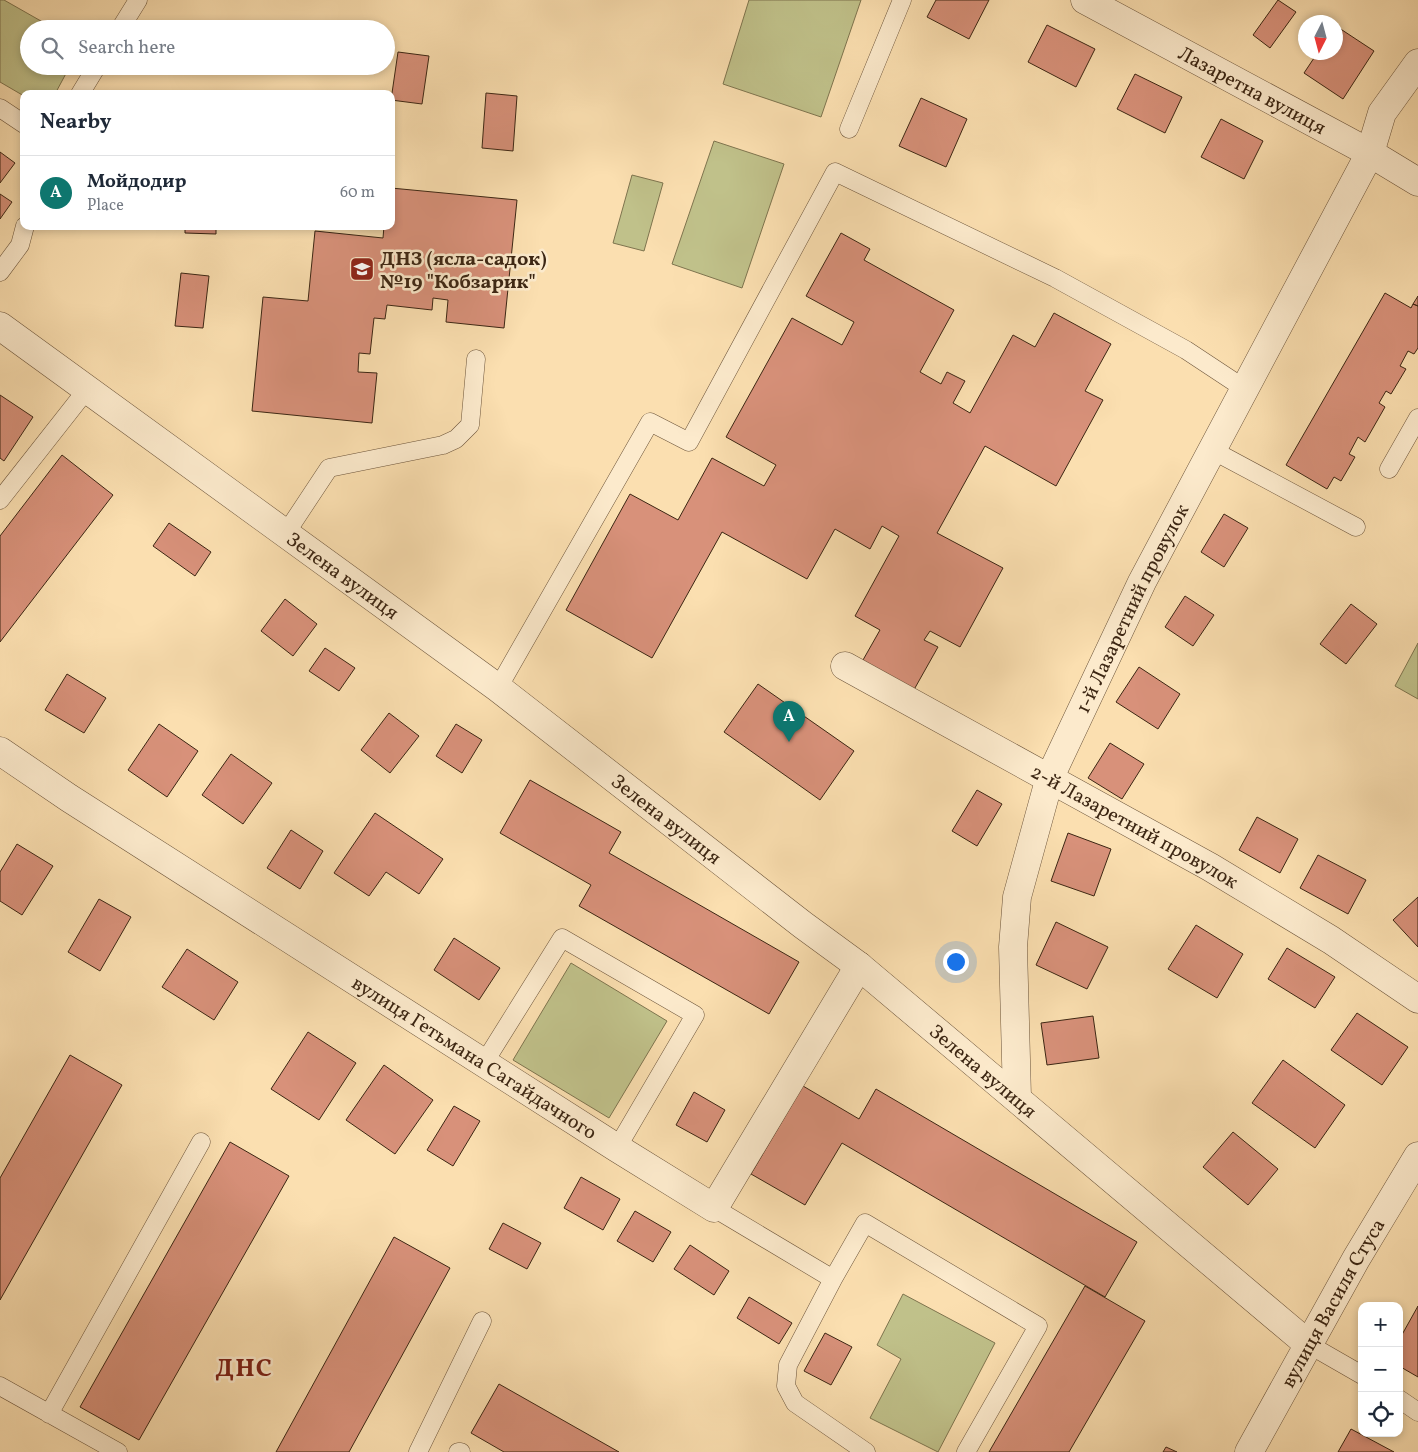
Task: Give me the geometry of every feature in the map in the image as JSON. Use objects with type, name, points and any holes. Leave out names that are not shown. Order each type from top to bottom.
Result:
[{"type":"street","name":"Лазаретна вулиця","points":[[1085,0],[1370,154],[1418,182]]},
{"type":"street","name":"1-й Лазаретний провулок","points":[[1018,1097],[1013,948],[1017,897],[1050,776],[1142,582],[1370,154],[1382,113],[1418,63]]},
{"type":"street","name":"Зелена вулиця","points":[[0,326],[88,388],[498,688],[803,925],[859,966],[1018,1097],[1308,1344]]},
{"type":"street","name":"2-й Лазаретний провулок","points":[[845,666],[1050,776],[1210,867],[1331,940],[1418,999]]},
{"type":"street","name":"вулиця Гетьмана Сагайдачного","points":[[0,751],[78,804],[714,1208]]},
{"type":"street","points":[[714,1208],[859,966]]},
{"type":"street","name":"вулиця Василя Стуса","points":[[1249,1452],[1308,1344],[1418,1156]]},
{"type":"lane","points":[[126,20],[138,0]]},
{"type":"lane","points":[[849,129],[902,0]]},
{"type":"lane","points":[[82,90],[92,75]]},
{"type":"lane","points":[[0,108],[20,121]]},
{"type":"lane","points":[[498,688],[650,422],[689,442],[835,172],[1055,278],[1186,350],[1245,389]]},
{"type":"lane","points":[[0,272],[20,245],[24,230]]},
{"type":"lane","points":[[286,533],[329,468],[443,445],[456,439],[470,425],[476,359]]},
{"type":"lane","points":[[0,500],[88,388]]},
{"type":"lane","points":[[1389,469],[1418,418]]},
{"type":"lane","points":[[1212,450],[1356,528]]},
{"type":"lane","points":[[484,1063],[562,938],[695,1015],[617,1148]]},
{"type":"lane","points":[[49,1414],[201,1142]]},
{"type":"lane","points":[[714,1208],[833,1278]]},
{"type":"lane","points":[[866,1452],[795,1403],[786,1386],[788,1365],[833,1278],[865,1223],[1038,1326],[966,1452]]},
{"type":"lane","points":[[418,1452],[482,1321]]},
{"type":"lane","points":[[1308,1344],[1358,1373]]},
{"type":"lane","points":[[0,1386],[118,1452]]},
{"type":"lane","points":[[1403,1402],[1418,1412]]},
{"type":"green space","points":[[0,0],[4,0],[39,20],[20,20],[20,75],[65,75],[57,90],[20,90],[20,94],[0,82]]},
{"type":"green space","points":[[749,0],[861,0],[821,117],[723,84]]},
{"type":"green space","points":[[714,141],[784,164],[742,288],[672,264]]},
{"type":"green space","points":[[632,175],[663,183],[644,251],[613,243]]},
{"type":"green space","points":[[1418,643],[1418,699],[1395,686]]},
{"type":"green space","points":[[571,963],[667,1021],[609,1118],[513,1060]]},
{"type":"green space","points":[[903,1294],[995,1343],[938,1452],[870,1418],[901,1359],[877,1345]]},
{"type":"building","points":[[936,0],[989,0],[969,39],[927,17]]},
{"type":"building","points":[[1278,0],[1296,12],[1270,48],[1253,35]]},
{"type":"building","points":[[1047,25],[1095,49],[1076,87],[1028,62]]},
{"type":"building","points":[[1343,31],[1374,51],[1343,99],[1304,73],[1313,60],[1343,60]]},
{"type":"building","points":[[398,52],[429,56],[422,104],[395,101],[395,90],[392,90]]},
{"type":"building","points":[[1135,74],[1182,97],[1165,133],[1117,109]]},
{"type":"building","points":[[486,93],[517,96],[513,151],[482,148]]},
{"type":"building","points":[[921,98],[967,119],[946,167],[899,146]]},
{"type":"building","points":[[1221,119],[1263,141],[1244,179],[1201,157]]},
{"type":"building","points":[[0,152],[15,163],[0,183]]},
{"type":"building","points":[[395,188],[517,200],[504,328],[446,322],[448,300],[433,298],[432,310],[387,305],[385,319],[374,318],[370,354],[359,353],[358,372],[377,373],[372,423],[252,411],[263,297],[308,301],[315,231],[383,238],[384,230],[395,230]]},
{"type":"building","points":[[0,194],[12,202],[0,219]]},
{"type":"building","points":[[185,230],[216,230],[216,234],[185,233]]},
{"type":"building","points":[[841,233],[870,249],[864,260],[954,310],[920,372],[941,384],[947,372],[965,381],[953,403],[970,413],[1013,335],[1035,347],[1054,313],[1111,344],[1085,391],[1103,400],[1056,486],[985,446],[937,533],[1003,568],[960,647],[930,631],[924,640],[938,647],[911,695],[859,667],[880,630],[855,616],[899,536],[882,526],[870,549],[835,529],[807,579],[722,532],[652,658],[566,610],[630,494],[678,520],[712,458],[764,486],[776,465],[726,437],[792,318],[842,345],[854,322],[806,296]]},
{"type":"building","points":[[181,273],[209,276],[203,328],[175,326]]},
{"type":"building","points":[[1385,293],[1411,308],[1413,304],[1418,306],[1418,348],[1414,354],[1408,351],[1400,366],[1406,369],[1391,394],[1386,391],[1379,403],[1385,407],[1365,442],[1358,437],[1349,454],[1355,457],[1341,481],[1334,477],[1327,489],[1286,465]]},
{"type":"building","points":[[1418,296],[1418,306],[1413,304]]},
{"type":"building","points":[[0,395],[33,417],[4,461],[0,458]]},
{"type":"building","points":[[62,455],[113,495],[0,642],[0,536]]},
{"type":"building","points":[[1224,514],[1248,528],[1224,567],[1201,552]]},
{"type":"building","points":[[169,523],[211,552],[195,576],[153,546]]},
{"type":"building","points":[[1185,596],[1214,615],[1193,646],[1165,627]]},
{"type":"building","points":[[285,599],[317,624],[293,656],[261,631]]},
{"type":"building","points":[[1351,604],[1377,624],[1346,664],[1320,644]]},
{"type":"building","points":[[325,648],[355,668],[339,691],[309,671]]},
{"type":"building","points":[[1139,667],[1180,694],[1158,729],[1116,702]]},
{"type":"building","points":[[67,674],[106,698],[84,733],[45,710]]},
{"type":"building","points":[[758,684],[854,751],[820,800],[724,732]]},
{"type":"building","points":[[389,713],[419,736],[390,773],[361,750]]},
{"type":"building","points":[[159,724],[198,751],[167,797],[128,770]]},
{"type":"building","points":[[456,724],[482,740],[462,773],[436,756]]},
{"type":"building","points":[[1110,743],[1144,764],[1122,799],[1088,778]]},
{"type":"building","points":[[231,754],[272,783],[243,824],[202,795]]},
{"type":"building","points":[[530,780],[621,832],[609,853],[799,962],[769,1014],[579,906],[591,885],[500,833]]},
{"type":"building","points":[[977,790],[1002,804],[977,846],[952,831]]},
{"type":"building","points":[[375,813],[443,859],[419,894],[386,872],[369,896],[334,873]]},
{"type":"building","points":[[1257,817],[1298,839],[1280,873],[1239,850]]},
{"type":"building","points":[[291,830],[323,851],[300,889],[267,868]]},
{"type":"building","points":[[1068,833],[1111,849],[1094,896],[1051,881]]},
{"type":"building","points":[[17,844],[53,866],[22,915],[0,901],[0,872]]},
{"type":"building","points":[[1318,855],[1366,880],[1348,914],[1300,888]]},
{"type":"building","points":[[1418,897],[1418,947],[1393,920]]},
{"type":"building","points":[[99,899],[131,917],[100,971],[68,952]]},
{"type":"building","points":[[1056,922],[1108,947],[1087,989],[1036,965]]},
{"type":"building","points":[[1196,925],[1243,954],[1217,998],[1168,969]]},
{"type":"building","points":[[454,938],[500,968],[479,1000],[434,970]]},
{"type":"building","points":[[1287,948],[1335,977],[1315,1008],[1268,979]]},
{"type":"building","points":[[187,949],[238,982],[214,1020],[162,987]]},
{"type":"building","points":[[1357,1013],[1408,1047],[1382,1085],[1331,1050]]},
{"type":"building","points":[[1093,1016],[1099,1058],[1047,1065],[1041,1023]]},
{"type":"building","points":[[308,1032],[356,1063],[319,1120],[271,1089]]},
{"type":"building","points":[[70,1055],[122,1085],[0,1300],[0,1178]]},
{"type":"building","points":[[1283,1060],[1345,1105],[1315,1148],[1252,1103]]},
{"type":"building","points":[[384,1065],[433,1100],[395,1154],[346,1120]]},
{"type":"building","points":[[803,1086],[859,1119],[876,1089],[1137,1242],[1105,1297],[842,1143],[805,1205],[751,1174]]},
{"type":"building","points":[[694,1092],[725,1110],[707,1142],[676,1125]]},
{"type":"building","points":[[454,1106],[480,1121],[453,1166],[427,1150]]},
{"type":"building","points":[[1233,1132],[1278,1169],[1248,1205],[1203,1167]]},
{"type":"building","points":[[230,1142],[289,1176],[139,1440],[80,1407]]},
{"type":"building","points":[[581,1177],[620,1199],[603,1230],[564,1208]]},
{"type":"building","points":[[635,1211],[671,1232],[653,1262],[617,1241]]},
{"type":"building","points":[[503,1223],[541,1243],[527,1269],[489,1249]]},
{"type":"building","points":[[394,1237],[450,1268],[349,1452],[276,1452]]},
{"type":"building","points":[[690,1245],[729,1271],[714,1295],[674,1269]]},
{"type":"building","points":[[1085,1286],[1145,1321],[1069,1452],[989,1452]]},
{"type":"building","points":[[749,1297],[792,1323],[779,1344],[737,1318]]},
{"type":"building","points":[[1418,1306],[1418,1377],[1403,1368],[1403,1333]]},
{"type":"building","points":[[825,1333],[852,1347],[831,1385],[804,1371]]},
{"type":"building","points":[[499,1384],[619,1452],[504,1452],[471,1433]]},
{"type":"building","points":[[1351,1429],[1358,1433],[1358,1437],[1366,1437],[1394,1452],[1338,1452]]},
{"type":"building","points":[[1166,1447],[1177,1452],[1163,1452]]},
{"type":"place","name":"ДНЗ (ясла-садок) №19 \"Кобзарик\"","points":[[362,269]]},
{"type":"place","name":"Мойдодир","points":[[789,742]]},
{"type":"district","name":"ДНС","points":[[244,1367]]}]
